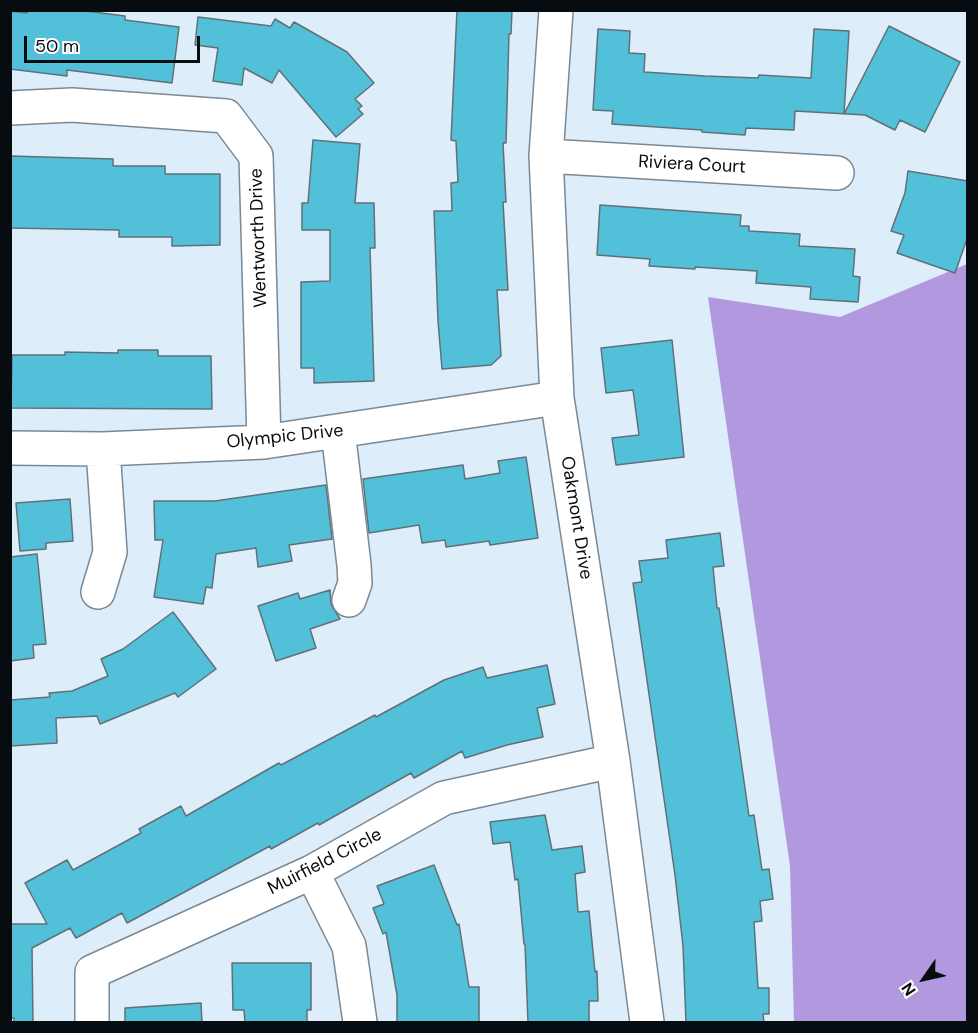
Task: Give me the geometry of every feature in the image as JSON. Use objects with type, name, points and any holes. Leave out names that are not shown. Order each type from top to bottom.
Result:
[{"type":"street","name":"Oakmont Drive","points":[[556,10],[546,156],[557,398],[613,761],[647,1023]]},
{"type":"street","name":"Wentworth Drive","points":[[10,108],[72,105],[226,116],[256,156],[264,442]]},
{"type":"street","name":"Riviera Court","points":[[546,156],[837,173]]},
{"type":"street","name":"Olympic Drive","points":[[10,448],[103,448],[264,442],[557,398]]},
{"type":"street","points":[[338,431],[354,565],[355,583],[349,600]]},
{"type":"street","points":[[98,592],[110,552],[103,448]]},
{"type":"street","name":"Muirfield Circle","points":[[92,1023],[92,972],[312,872],[444,798],[613,761]]},
{"type":"street","points":[[312,872],[349,946],[360,1023]]},
{"type":"shaded area","points":[[967,264],[967,1022],[794,1022],[790,866],[708,297],[840,317]]},
{"type":"building","points":[[27,10],[78,10],[125,16],[125,20],[179,27],[172,83],[67,70],[67,76],[10,69],[10,11],[27,13]]},
{"type":"building","points":[[457,10],[512,10],[511,34],[509,34],[506,143],[503,143],[506,202],[503,202],[508,290],[497,290],[501,356],[491,365],[442,369],[434,211],[452,211],[451,183],[458,182],[456,141],[451,140]]},
{"type":"building","points":[[198,17],[271,26],[275,19],[290,28],[294,22],[347,52],[374,83],[355,99],[362,106],[358,109],[363,114],[336,137],[279,70],[272,83],[244,68],[242,85],[213,81],[218,48],[195,45]]},
{"type":"building","points":[[889,26],[960,62],[925,132],[900,120],[895,130],[865,115],[844,114]]},
{"type":"building","points":[[598,29],[630,31],[629,53],[645,54],[644,72],[758,78],[759,75],[811,78],[814,29],[849,31],[844,114],[795,111],[794,130],[746,128],[745,135],[612,124],[613,111],[593,110]]},
{"type":"building","points":[[313,140],[360,144],[355,203],[374,203],[375,248],[370,248],[374,381],[314,383],[314,368],[301,368],[301,282],[330,281],[330,230],[302,230],[302,203],[308,203]]},
{"type":"building","points":[[10,156],[113,159],[113,166],[165,166],[165,174],[220,174],[220,245],[172,246],[172,237],[119,237],[119,230],[10,228]]},
{"type":"building","points":[[908,171],[968,181],[968,236],[955,273],[897,253],[904,235],[891,231],[905,193]]},
{"type":"building","points":[[600,205],[741,215],[740,226],[749,226],[749,231],[800,234],[799,246],[855,249],[853,276],[860,277],[858,302],[810,299],[811,287],[756,283],[757,271],[649,266],[650,259],[597,255]]},
{"type":"building","points":[[672,340],[684,457],[616,465],[612,438],[639,435],[633,390],[606,393],[601,348]]},
{"type":"building","points":[[118,350],[158,350],[158,356],[211,356],[212,409],[11,408],[12,355],[65,355],[65,352],[118,353]]},
{"type":"building","points":[[526,457],[538,538],[490,545],[489,541],[446,547],[445,540],[422,543],[419,525],[369,533],[363,479],[463,465],[465,479],[500,473],[498,461]]},
{"type":"building","points":[[326,485],[332,539],[289,545],[292,561],[258,567],[256,548],[216,554],[212,588],[206,587],[203,604],[154,597],[163,540],[155,540],[154,501],[215,501]]},
{"type":"building","points":[[70,499],[73,541],[46,543],[46,549],[20,551],[16,503]]},
{"type":"building","points":[[720,533],[724,566],[713,567],[717,608],[719,608],[749,816],[754,815],[762,870],[769,869],[773,899],[760,901],[762,921],[754,922],[758,988],[769,988],[769,1014],[763,1014],[764,1023],[686,1023],[683,946],[675,875],[633,583],[642,582],[639,561],[668,558],[666,540]]},
{"type":"building","points":[[37,554],[46,644],[33,645],[34,658],[10,661],[10,557]]},
{"type":"building","points":[[330,590],[331,604],[340,619],[310,629],[316,648],[276,661],[258,606],[298,593],[300,599]]},
{"type":"building","points":[[173,612],[216,669],[178,697],[175,693],[100,724],[97,716],[56,718],[57,743],[10,746],[10,700],[50,697],[49,693],[72,691],[108,676],[101,659],[123,649]]},
{"type":"building","points":[[547,665],[555,704],[537,708],[543,737],[465,758],[462,751],[414,778],[411,773],[319,825],[318,823],[271,849],[270,846],[127,923],[122,913],[76,938],[70,928],[32,948],[33,1023],[14,1023],[14,1018],[10,1018],[10,924],[47,924],[25,883],[67,860],[73,870],[141,833],[139,829],[181,806],[186,816],[279,763],[281,765],[444,680],[483,667],[487,678]]},
{"type":"building","points":[[545,815],[552,850],[582,846],[585,872],[575,874],[578,912],[589,911],[595,972],[597,971],[598,1001],[589,1001],[589,1023],[528,1023],[525,944],[518,879],[515,880],[510,842],[493,844],[490,822]]},
{"type":"building","points":[[434,865],[457,925],[459,924],[469,987],[479,987],[479,1023],[397,1023],[397,995],[386,932],[383,934],[373,908],[384,904],[377,886]]},
{"type":"building","points":[[232,963],[311,963],[311,1010],[307,1010],[307,1023],[245,1023],[244,1010],[233,1010]]},
{"type":"building","points":[[201,1003],[202,1023],[125,1023],[125,1008]]}]
